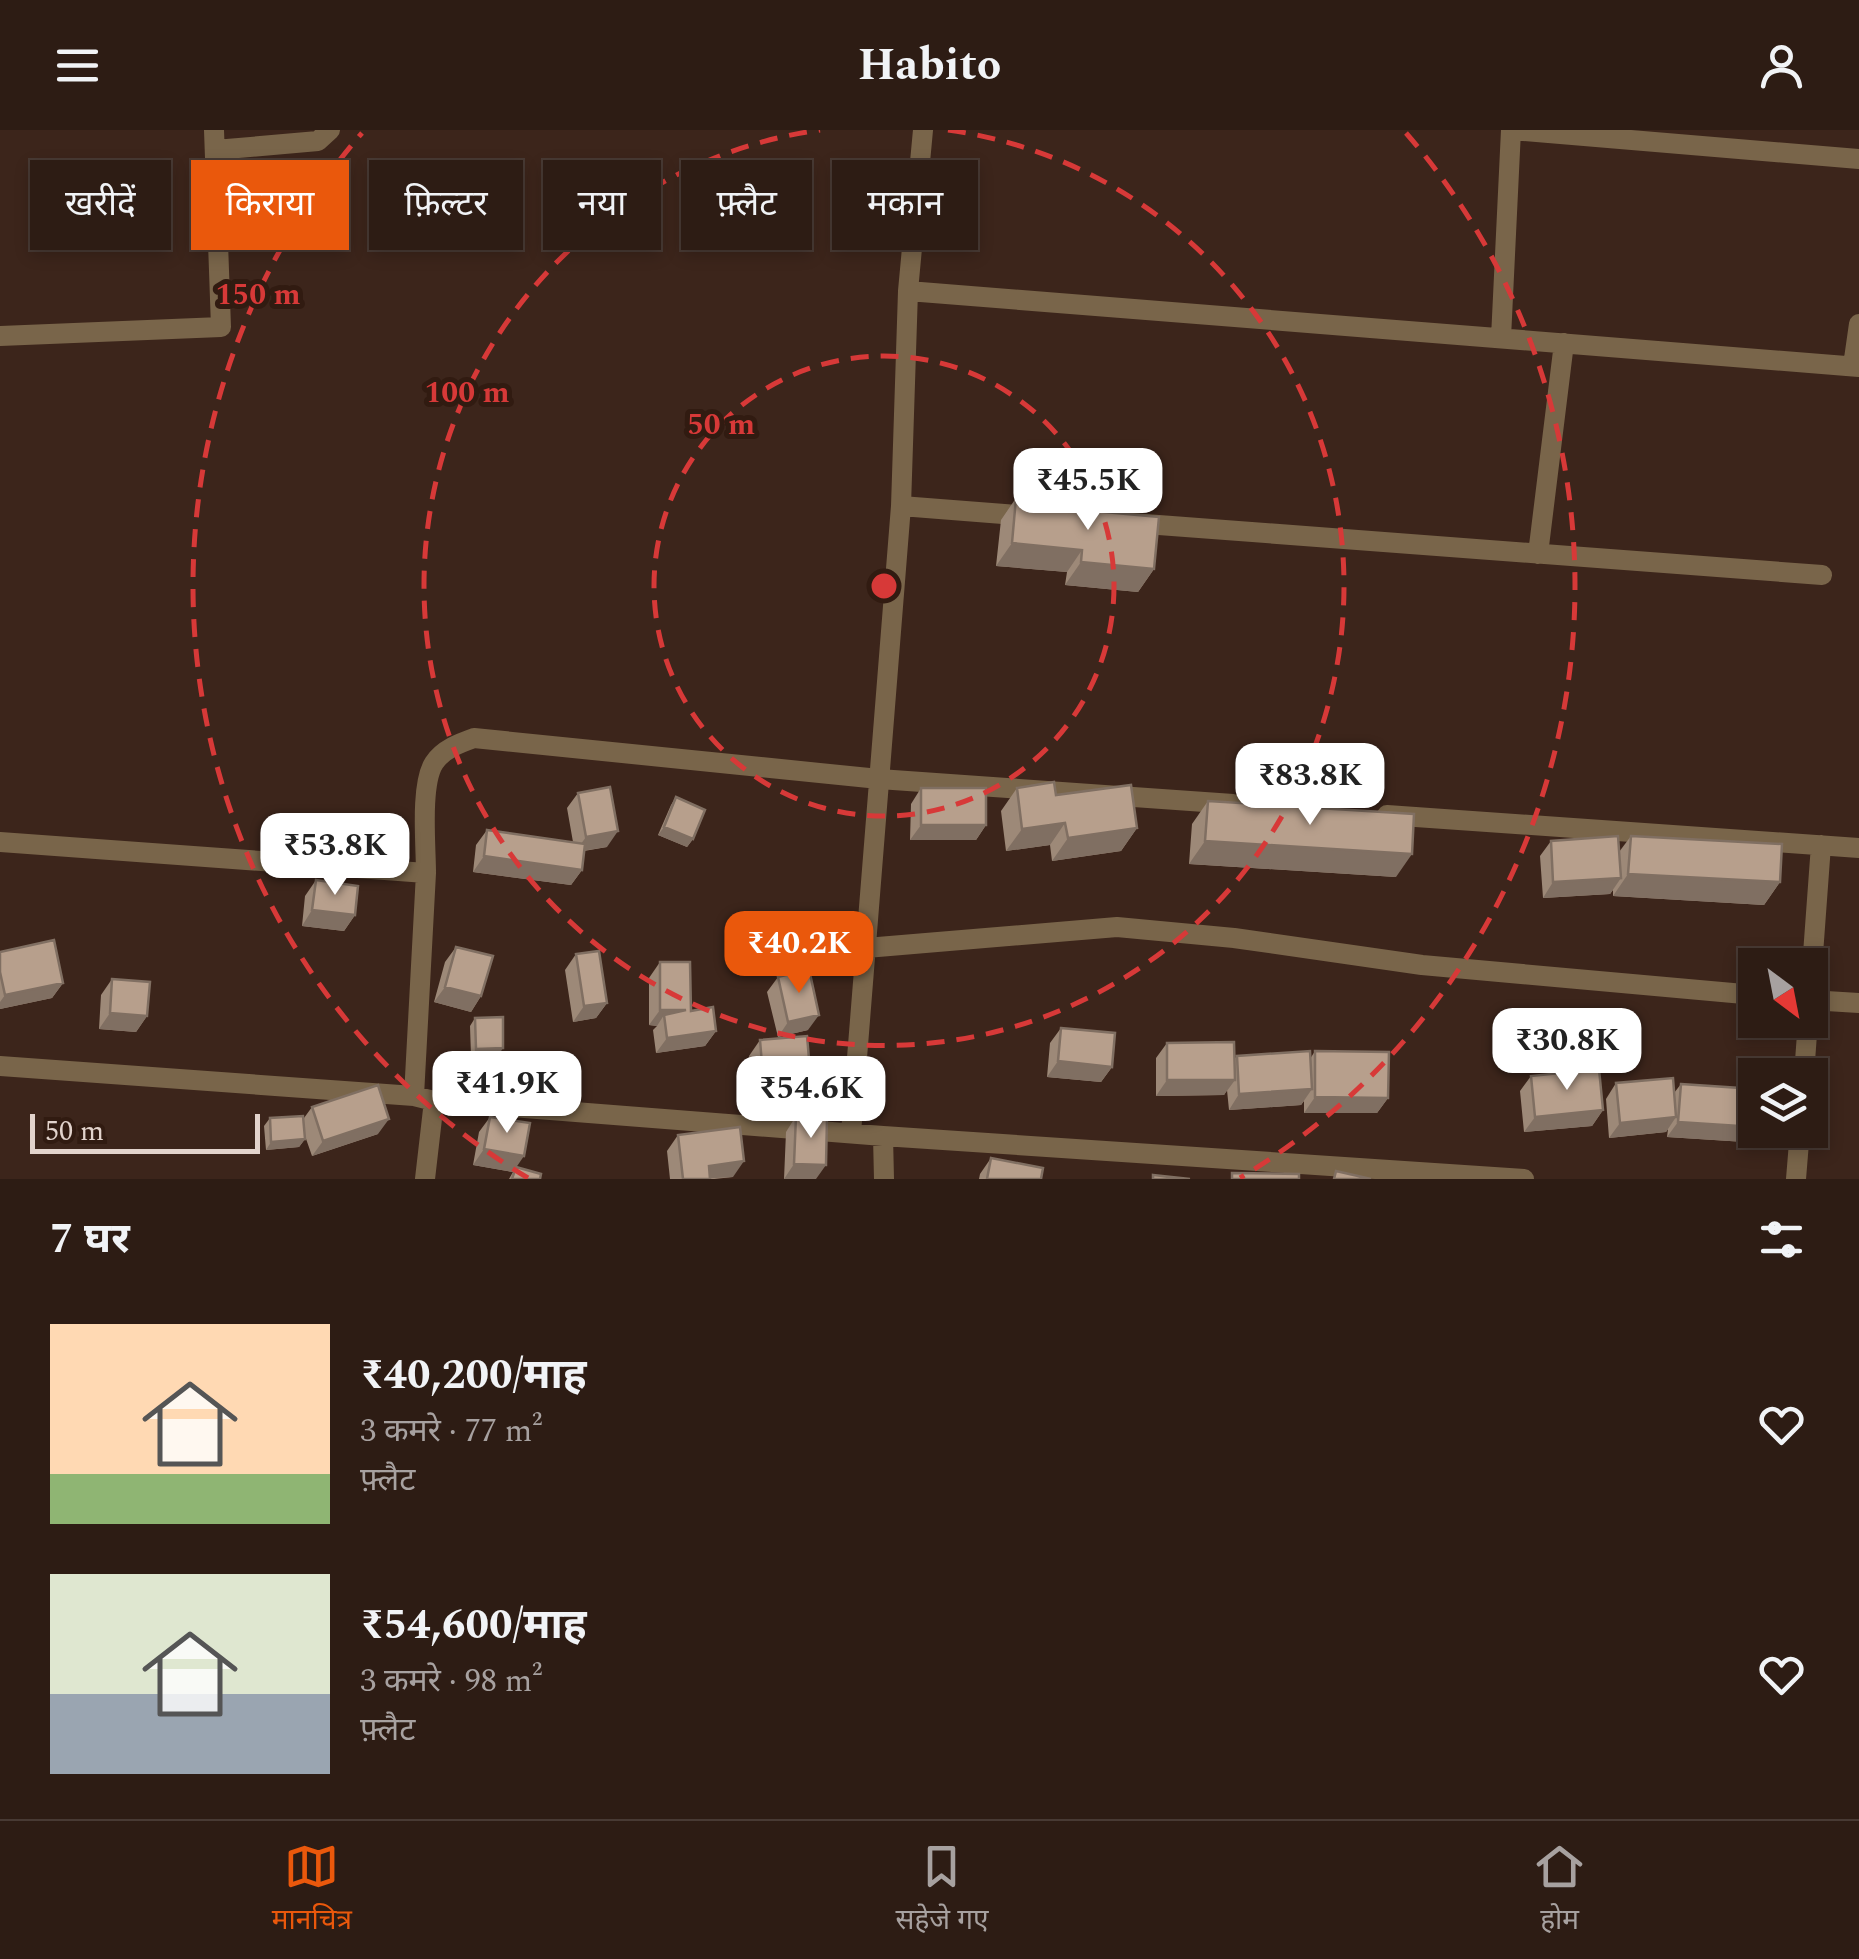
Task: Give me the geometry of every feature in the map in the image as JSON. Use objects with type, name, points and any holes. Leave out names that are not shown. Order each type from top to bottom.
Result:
[{"type":"street","points":[[0,336],[220,327],[215,140],[318,141],[330,130]]},
{"type":"street","points":[[851,1133],[901,506],[908,291],[923,130]]},
{"type":"street","points":[[1501,338],[1511,130],[1859,160]]},
{"type":"street","points":[[908,291],[1856,366],[1859,324]]},
{"type":"street","points":[[1538,554],[1564,343]]},
{"type":"street","points":[[901,506],[1040,516]]},
{"type":"street","points":[[1120,522],[1822,576]]},
{"type":"street","points":[[426,1179],[428,780],[433,764],[443,753],[474,738],[880,779],[1252,806]]},
{"type":"street","points":[[1370,814],[1859,848]]},
{"type":"street","points":[[0,842],[426,873]]},
{"type":"street","points":[[1814,948],[1821,846]]},
{"type":"street","points":[[866,948],[1118,927],[1234,938],[1422,965],[1738,993]]},
{"type":"street","points":[[1828,1000],[1859,1003]]},
{"type":"street","points":[[0,1066],[882,1136],[1524,1179]]},
{"type":"street","points":[[882,1136],[884,1179]]},
{"type":"street","points":[[1796,1179],[1799,1148]]},
{"type":"building","points":[[1016,498],[1082,504],[1081,510],[1159,517],[1154,569],[1081,562],[1082,550],[1012,543]]},
{"type":"building","points":[[1054,782],[1056,795],[1131,785],[1137,828],[1068,838],[1065,823],[1022,829],[1017,788]]},
{"type":"building","points":[[610,787],[618,831],[586,837],[578,793]]},
{"type":"building","points":[[921,788],[986,788],[986,825],[921,825]]},
{"type":"building","points":[[676,797],[705,810],[693,839],[664,827]]},
{"type":"building","points":[[1208,801],[1414,814],[1412,854],[1205,841]]},
{"type":"building","points":[[487,830],[585,844],[582,870],[484,856]]},
{"type":"building","points":[[1618,836],[1621,878],[1553,882],[1551,841]]},
{"type":"building","points":[[1631,836],[1782,844],[1780,882],[1628,874]]},
{"type":"building","points":[[316,880],[358,886],[355,915],[312,910]]},
{"type":"building","points":[[54,940],[63,983],[5,995],[0,952]]},
{"type":"building","points":[[456,947],[493,956],[481,996],[445,987]]},
{"type":"building","points":[[599,951],[607,1003],[584,1006],[576,954]]},
{"type":"building","points":[[660,962],[690,962],[691,1011],[713,1007],[716,1031],[667,1038],[664,1015],[686,1010],[660,1010]]},
{"type":"building","points":[[809,969],[819,1015],[788,1022],[778,977]]},
{"type":"building","points":[[112,979],[150,982],[147,1016],[110,1013]]},
{"type":"building","points":[[503,1017],[503,1048],[476,1049],[475,1018]]},
{"type":"building","points":[[1061,1028],[1115,1033],[1112,1067],[1058,1061]]},
{"type":"building","points":[[807,1036],[809,1059],[762,1064],[760,1040]]},
{"type":"building","points":[[1234,1042],[1235,1080],[1167,1080],[1167,1043]]},
{"type":"building","points":[[1310,1051],[1312,1089],[1239,1094],[1237,1056]]},
{"type":"building","points":[[1315,1051],[1389,1052],[1388,1098],[1315,1097]]},
{"type":"building","points":[[1599,1069],[1603,1110],[1535,1117],[1531,1076]]},
{"type":"building","points":[[1673,1078],[1676,1117],[1620,1123],[1616,1083]]},
{"type":"building","points":[[1681,1084],[1738,1088],[1738,1126],[1678,1122]]},
{"type":"building","points":[[378,1085],[389,1119],[323,1141],[312,1107]]},
{"type":"building","points":[[303,1116],[305,1139],[271,1142],[270,1118]]},
{"type":"building","points":[[796,1116],[827,1117],[826,1165],[794,1164]]},
{"type":"building","points":[[490,1117],[530,1123],[524,1156],[484,1149]]},
{"type":"building","points":[[740,1127],[744,1161],[709,1166],[710,1179],[683,1179],[678,1135]]},
{"type":"building","points":[[991,1158],[1043,1168],[1041,1179],[987,1179]]},
{"type":"building","points":[[516,1167],[541,1174],[540,1179],[512,1179]]},
{"type":"building","points":[[1336,1171],[1371,1179],[1334,1179]]},
{"type":"building","points":[[1232,1173],[1299,1174],[1299,1179],[1232,1179]]},
{"type":"building","points":[[1153,1175],[1190,1179],[1153,1179]]}]
